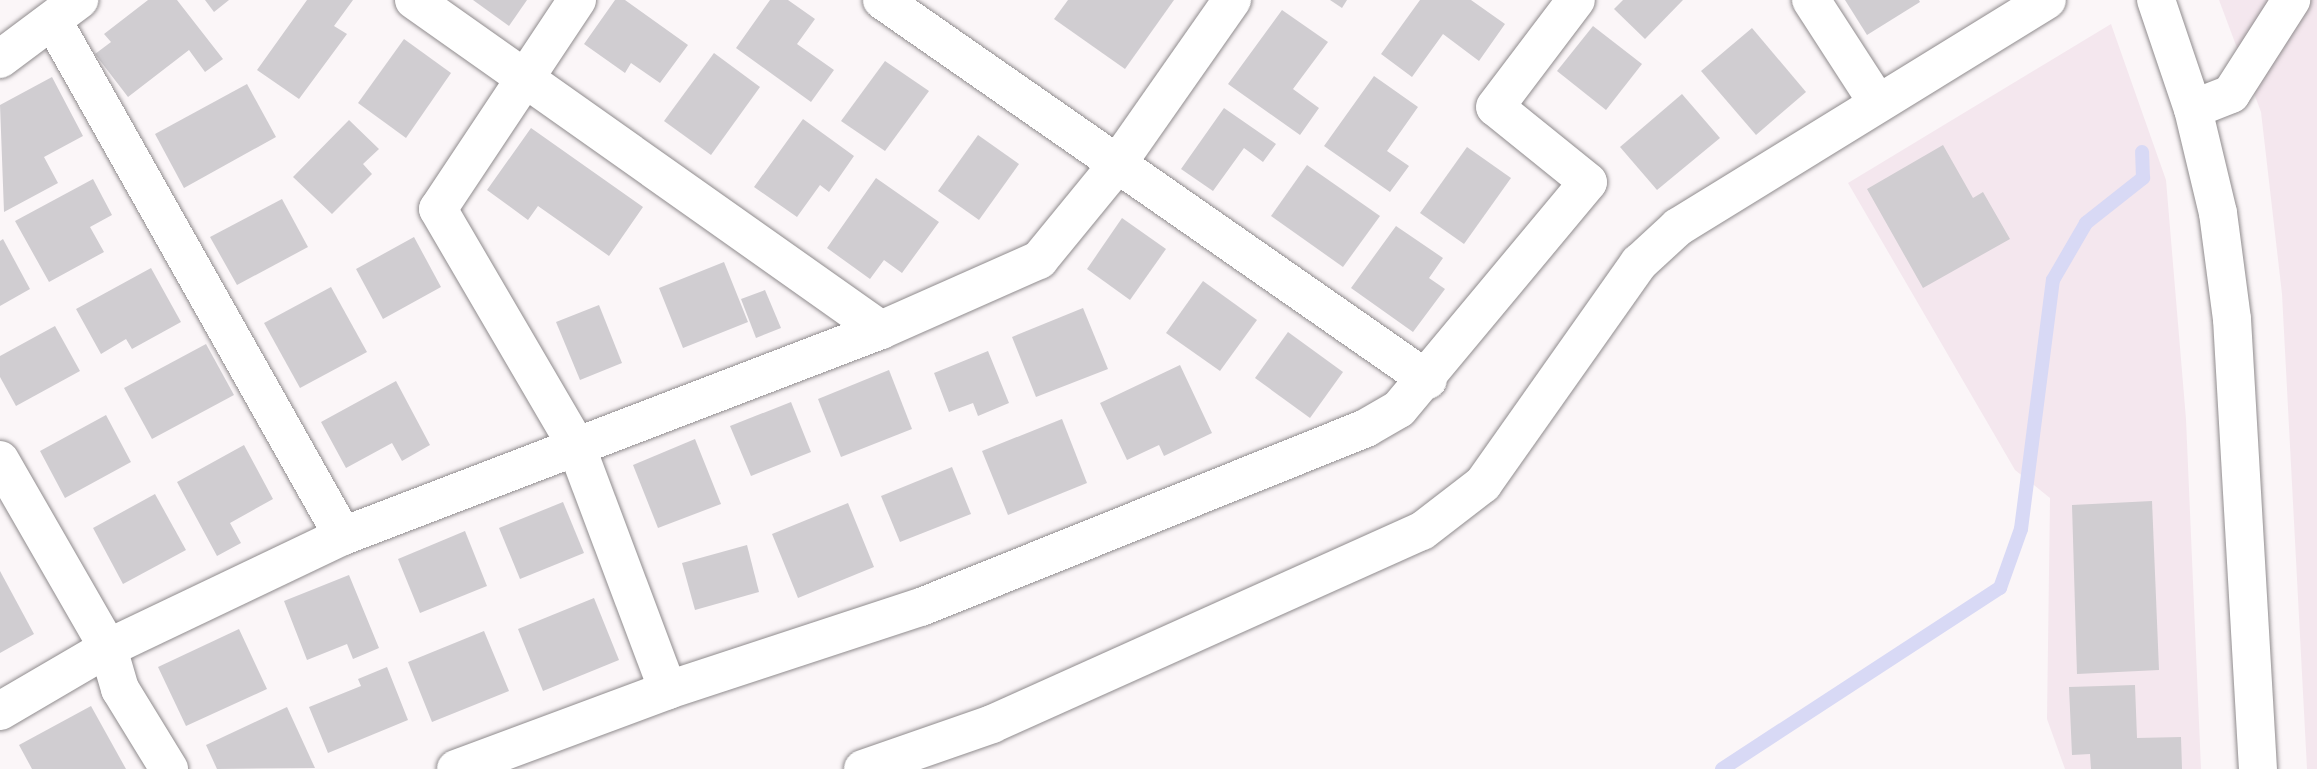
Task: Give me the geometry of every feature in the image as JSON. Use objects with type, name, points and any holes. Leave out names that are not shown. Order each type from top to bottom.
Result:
[{"type":"street","points":[[414,0],[881,330]]},
{"type":"street","points":[[577,0],[521,76],[438,209],[575,443],[668,690]]},
{"type":"street","points":[[882,0],[1115,167],[1428,380]]},
{"type":"street","points":[[0,710],[108,648],[343,536],[575,443],[881,330],[1039,260],[1115,167],[1232,0]]},
{"type":"street","points":[[456,769],[668,690],[921,607],[1366,428],[1428,380],[1588,183],[1495,107],[1576,0]]},
{"type":"street","points":[[1811,0],[1877,102]]},
{"type":"street","points":[[863,769],[992,724],[1422,531],[1483,484],[1639,263],[1678,227],[1877,102],[2047,0]]},
{"type":"street","points":[[2156,0],[2193,109],[2218,213],[2232,319],[2258,769]]},
{"type":"street","points":[[2193,109],[2231,94],[2291,0]]},
{"type":"street","points":[[0,59],[66,10],[343,536]]},
{"type":"street","points":[[0,460],[108,648],[120,690],[169,769]]},
{"type":"shaded area","points":[[2219,0],[2317,0],[2317,769],[2307,769],[2282,294],[2261,112]]},
{"type":"shaded area","points":[[2111,24],[2166,180],[2186,419],[2201,769],[2065,769],[2047,719],[2050,498],[2015,470],[1848,183]]},
{"type":"building","points":[[148,0],[177,0],[223,59],[205,72],[189,50],[128,97],[95,54],[111,42],[104,34]]},
{"type":"building","points":[[205,0],[229,0],[214,12]]},
{"type":"building","points":[[307,0],[353,0],[334,26],[347,34],[299,99],[257,70]]},
{"type":"building","points":[[473,0],[527,0],[509,26]]},
{"type":"building","points":[[615,0],[625,0],[688,45],[660,83],[631,63],[625,73],[584,44]]},
{"type":"building","points":[[770,0],[788,0],[815,19],[797,44],[834,70],[811,102],[736,48]]},
{"type":"building","points":[[1068,0],[1174,0],[1125,69],[1054,19]]},
{"type":"building","points":[[1330,0],[1347,0],[1342,8]]},
{"type":"building","points":[[1420,0],[1471,0],[1505,24],[1479,61],[1443,34],[1412,77],[1381,54]]},
{"type":"building","points":[[1623,0],[1683,0],[1645,39],[1614,9]]},
{"type":"building","points":[[1845,0],[1919,0],[1920,2],[1867,35]]},
{"type":"building","points":[[1282,10],[1328,42],[1293,89],[1319,108],[1300,135],[1228,84]]},
{"type":"building","points":[[1593,26],[1642,64],[1606,110],[1557,71]]},
{"type":"building","points":[[1752,28],[1806,92],[1756,135],[1701,71]]},
{"type":"building","points":[[404,39],[451,73],[406,138],[358,103]]},
{"type":"building","points":[[714,53],[760,87],[711,155],[664,121]]},
{"type":"building","points":[[885,61],[929,91],[885,151],[841,121]]},
{"type":"building","points":[[1374,76],[1418,107],[1387,151],[1409,166],[1390,192],[1324,146]]},
{"type":"building","points":[[52,77],[83,136],[44,157],[58,183],[4,212],[0,105]]},
{"type":"building","points":[[247,84],[276,137],[184,188],[155,134]]},
{"type":"building","points":[[1682,94],[1720,138],[1657,190],[1620,147]]},
{"type":"building","points":[[1224,108],[1276,144],[1263,162],[1244,148],[1213,191],[1181,169]]},
{"type":"building","points":[[803,119],[854,156],[829,192],[820,185],[797,217],[754,187]]},
{"type":"building","points":[[349,120],[379,149],[363,164],[372,174],[332,214],[293,177]]},
{"type":"building","points":[[531,128],[643,207],[609,256],[538,206],[528,220],[487,190]]},
{"type":"building","points":[[978,135],[1019,164],[979,220],[938,191]]},
{"type":"building","points":[[1943,145],[1973,198],[1983,192],[2010,239],[1923,288],[1867,189]]},
{"type":"building","points":[[1467,147],[1511,178],[1464,244],[1420,213]]},
{"type":"building","points":[[1307,165],[1380,216],[1343,267],[1271,216]]},
{"type":"building","points":[[876,178],[939,222],[902,273],[884,260],[870,279],[827,248]]},
{"type":"building","points":[[93,179],[112,215],[90,227],[104,252],[49,282],[15,221]]},
{"type":"building","points":[[282,199],[308,247],[237,285],[210,237]]},
{"type":"building","points":[[1122,218],[1166,249],[1130,300],[1087,269]]},
{"type":"building","points":[[1396,226],[1443,258],[1429,278],[1445,289],[1413,332],[1351,288]]},
{"type":"building","points":[[414,237],[441,287],[383,319],[356,269]]},
{"type":"building","points":[[3,239],[30,289],[0,306],[0,241]]},
{"type":"building","points":[[724,262],[748,322],[683,348],[659,288]]},
{"type":"building","points":[[151,268],[181,322],[132,349],[126,339],[101,354],[76,309]]},
{"type":"building","points":[[1203,281],[1257,320],[1220,371],[1166,333]]},
{"type":"building","points":[[331,287],[367,352],[300,388],[264,323]]},
{"type":"building","points":[[765,290],[781,328],[756,338],[741,299]]},
{"type":"building","points":[[599,305],[622,363],[580,380],[556,322]]},
{"type":"building","points":[[1083,308],[1108,369],[1036,397],[1012,337]]},
{"type":"building","points":[[55,326],[80,371],[16,406],[0,377],[0,356]]},
{"type":"building","points":[[1288,332],[1343,372],[1310,418],[1255,378]]},
{"type":"building","points":[[206,344],[234,395],[152,439],[124,388]]},
{"type":"building","points":[[988,351],[1009,403],[978,416],[973,403],[949,412],[934,373]]},
{"type":"building","points":[[1180,365],[1212,433],[1164,456],[1159,445],[1127,460],[1100,403]]},
{"type":"building","points":[[889,370],[912,429],[841,457],[818,399]]},
{"type":"building","points":[[396,381],[430,445],[402,461],[392,443],[346,468],[321,422]]},
{"type":"building","points":[[791,402],[811,452],[751,476],[730,426]]},
{"type":"building","points":[[106,415],[131,462],[65,498],[40,451]]},
{"type":"building","points":[[1062,419],[1087,483],[1008,515],[982,451]]},
{"type":"building","points":[[695,439],[721,504],[658,528],[633,465]]},
{"type":"building","points":[[244,445],[273,499],[230,523],[241,543],[217,556],[177,482]]},
{"type":"building","points":[[952,467],[971,514],[900,542],[881,496]]},
{"type":"building","points":[[155,494],[186,550],[123,584],[93,528]]},
{"type":"building","points":[[2152,501],[2159,670],[2077,674],[2072,505]]},
{"type":"building","points":[[563,502],[584,553],[520,579],[499,528]]},
{"type":"building","points":[[848,503],[874,567],[798,598],[772,534]]},
{"type":"building","points":[[465,531],[487,586],[420,613],[398,559]]},
{"type":"building","points":[[747,545],[759,592],[695,610],[682,563]]},
{"type":"building","points":[[0,571],[34,634],[0,653]]},
{"type":"building","points":[[349,575],[379,648],[353,659],[347,644],[307,660],[284,601]]},
{"type":"building","points":[[594,598],[619,660],[543,691],[518,629]]},
{"type":"building","points":[[239,629],[267,689],[186,726],[158,667]]},
{"type":"building","points":[[484,631],[509,691],[432,722],[408,662]]},
{"type":"building","points":[[387,667],[408,720],[328,753],[309,707],[361,686],[358,679]]},
{"type":"building","points":[[2135,685],[2137,738],[2181,737],[2182,769],[2091,769],[2090,754],[2072,755],[2069,687]]},
{"type":"building","points":[[91,706],[126,769],[32,769],[19,745]]},
{"type":"building","points":[[287,707],[315,768],[217,769],[206,745]]},
{"type":"waterway","points":[[1722,769],[2000,588],[2021,529],[2053,280],[2086,223],[2143,178],[2142,152]]}]
